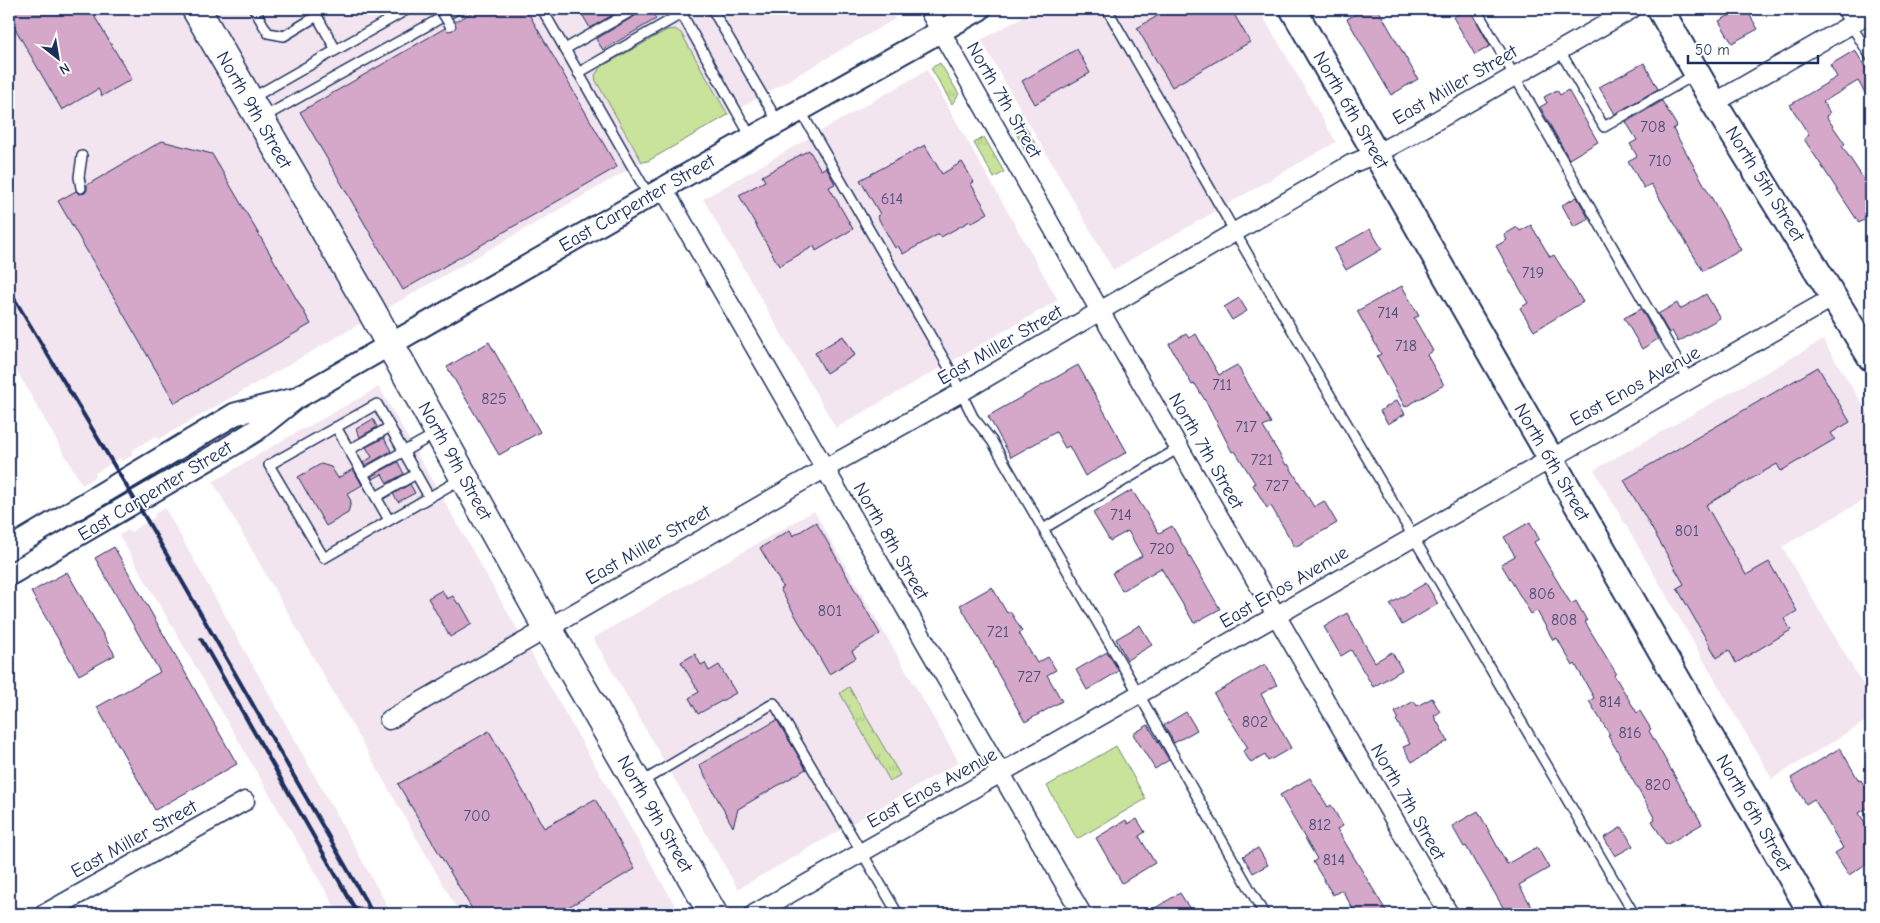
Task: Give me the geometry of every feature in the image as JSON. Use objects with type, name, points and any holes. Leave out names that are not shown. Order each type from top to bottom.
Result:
[{"type":"main road","name":"North 9th Street","points":[[196,9],[390,345],[547,627],[713,914]]},
{"type":"main road","name":"North 6th Street","points":[[1293,9],[1812,914]]},
{"type":"main road","name":"North 5th Street","points":[[1660,9],[1696,74],[1871,358]]},
{"type":"street","name":"North 7th Street","points":[[928,9],[1100,311],[1449,914]]},
{"type":"street","name":"East Carpenter Street","points":[[9,575],[226,449],[254,431],[295,399],[778,122],[980,9]]},
{"type":"street","name":"East Miller Street","points":[[389,720],[547,627],[960,393],[1351,164],[1376,154],[1632,9]]},
{"type":"street","points":[[1714,103],[1871,13]]},
{"type":"street","name":"North 8th Street","points":[[656,192],[825,468],[1082,914]]},
{"type":"street","name":"East Enos Avenue","points":[[754,914],[1834,297]]},
{"type":"street","name":"East Carpenter Street","points":[[9,549],[235,414],[295,399]]},
{"type":"street","name":"East Miller Street","points":[[44,914],[244,801]]},
{"type":"lane","points":[[254,9],[268,33],[284,36],[317,12],[336,50]]},
{"type":"lane","points":[[254,110],[275,84],[408,9]]},
{"type":"lane","points":[[440,9],[450,25]]},
{"type":"lane","points":[[254,110],[457,9]]},
{"type":"lane","points":[[542,9],[578,72],[656,192]]},
{"type":"lane","points":[[564,49],[636,9]]},
{"type":"lane","points":[[712,9],[778,122]]},
{"type":"lane","points":[[1106,9],[1634,914]]},
{"type":"lane","points":[[1476,9],[1689,380]]},
{"type":"lane","points":[[1841,9],[1871,57]]},
{"type":"lane","points":[[578,72],[681,11],[751,138]]},
{"type":"lane","points":[[1559,50],[1604,128],[1696,74]]},
{"type":"lane","points":[[800,110],[948,366],[973,417],[992,441],[1264,914]]},
{"type":"lane","points":[[81,188],[79,177],[82,156]]},
{"type":"lane","points":[[429,497],[377,404],[269,465],[324,558],[429,497],[463,477]]},
{"type":"lane","points":[[349,450],[390,426]]},
{"type":"lane","points":[[336,427],[389,520]]},
{"type":"lane","points":[[363,474],[438,432]]},
{"type":"lane","points":[[1043,529],[1179,448]]},
{"type":"lane","points":[[376,497],[416,474]]},
{"type":"lane","points":[[638,784],[774,703],[898,914]]},
{"type":"shaded area","points":[[9,9],[889,9],[895,19],[728,115],[678,30],[667,30],[601,67],[596,81],[642,162],[159,439],[156,436],[131,451],[133,455],[122,461],[120,458],[95,473],[96,476],[82,485],[9,357]]},
{"type":"shaded area","points":[[1037,9],[1259,9],[1336,142],[1113,270],[981,40]]},
{"type":"shaded area","points":[[927,70],[1058,300],[836,428],[703,199]]},
{"type":"shaded area","points":[[1823,340],[1871,418],[1871,496],[1782,547],[1871,698],[1871,718],[1772,779],[1594,470]]},
{"type":"shaded area","points":[[379,387],[680,914],[460,914],[213,482],[300,430]]},
{"type":"shaded area","points":[[165,508],[392,914],[339,914],[119,535],[128,530],[130,532],[155,517],[154,514]]},
{"type":"shaded area","points":[[814,511],[959,762],[738,889],[593,638]]},
{"type":"green space","points":[[675,29],[681,33],[728,115],[648,161],[642,162],[596,81],[595,75],[601,67],[667,30]]},
{"type":"green space","points":[[940,63],[959,94],[952,104],[931,68]]},
{"type":"green space","points":[[1023,123],[1039,150],[1026,153],[1015,131]]},
{"type":"green space","points":[[984,137],[1004,172],[994,178],[974,143]]},
{"type":"green space","points":[[849,687],[900,775],[890,781],[840,693]]},
{"type":"green space","points":[[1116,746],[1146,799],[1077,839],[1047,786]]},
{"type":"building","points":[[9,9],[90,9],[132,79],[102,96],[98,89],[62,110],[9,18]]},
{"type":"building","points":[[478,9],[526,9],[617,167],[403,290],[300,112],[445,28],[448,31],[453,30],[456,27],[455,22]]},
{"type":"building","points":[[579,9],[623,9],[590,28]]},
{"type":"building","points":[[641,9],[650,9],[656,19],[603,50],[596,39],[638,14]]},
{"type":"building","points":[[1169,9],[1231,9],[1250,42],[1172,87],[1137,28]]},
{"type":"building","points":[[1365,9],[1378,9],[1418,79],[1391,95],[1347,19]]},
{"type":"building","points":[[1456,9],[1470,9],[1490,46],[1475,55],[1453,17],[1459,14]]},
{"type":"building","points":[[1741,9],[1746,9],[1758,29],[1732,43],[1719,21]]},
{"type":"building","points":[[1077,49],[1090,73],[1035,104],[1022,81]]},
{"type":"building","points":[[1855,50],[1871,77],[1871,103],[1858,81],[1823,102],[1830,113],[1826,116],[1845,144],[1842,146],[1871,190],[1871,215],[1859,223],[1804,139],[1809,135],[1790,105],[1837,77],[1830,65]]},
{"type":"building","points":[[1644,63],[1658,89],[1615,114],[1599,87]]},
{"type":"building","points":[[1557,90],[1560,95],[1568,90],[1598,142],[1569,159],[1540,107],[1547,103],[1544,97]]},
{"type":"building","points":[[1662,101],[1677,126],[1673,129],[1741,250],[1703,271],[1651,184],[1644,188],[1628,161],[1637,156],[1630,144],[1637,140],[1626,122]]},
{"type":"building","points":[[162,141],[212,154],[311,324],[175,403],[58,201],[76,191],[79,194],[85,193],[87,185]]},
{"type":"building","points":[[925,145],[942,174],[962,162],[974,182],[971,184],[988,213],[941,237],[939,234],[903,254],[898,246],[895,248],[877,216],[880,214],[860,180]]},
{"type":"building","points":[[809,150],[821,170],[826,167],[835,184],[829,187],[853,229],[816,251],[814,246],[779,266],[739,195],[765,181],[762,176]]},
{"type":"building","points":[[1577,197],[1589,219],[1574,227],[1562,205]]},
{"type":"building","points":[[1531,225],[1550,257],[1554,255],[1583,302],[1534,331],[1520,308],[1528,303],[1496,246],[1507,240],[1504,235],[1517,227],[1520,231]]},
{"type":"building","points":[[1370,229],[1382,249],[1346,270],[1334,249]]},
{"type":"building","points":[[1402,286],[1419,316],[1414,318],[1433,351],[1427,355],[1444,385],[1405,407],[1377,356],[1381,354],[1357,311]]},
{"type":"building","points":[[1706,294],[1720,318],[1678,342],[1672,331],[1669,333],[1658,314],[1677,303],[1680,309]]},
{"type":"building","points":[[1239,298],[1247,311],[1232,320],[1224,307]]},
{"type":"building","points":[[1641,309],[1658,339],[1642,349],[1624,318]]},
{"type":"building","points":[[1186,334],[1189,338],[1196,334],[1219,375],[1237,365],[1271,423],[1263,427],[1286,465],[1288,464],[1314,507],[1324,501],[1337,523],[1295,547],[1271,506],[1267,508],[1253,485],[1255,483],[1235,451],[1232,452],[1208,405],[1195,384],[1192,385],[1169,344]]},
{"type":"building","points":[[843,336],[855,355],[826,373],[815,353]]},
{"type":"building","points":[[489,342],[540,432],[499,455],[447,367]]},
{"type":"building","points":[[1078,365],[1127,452],[1085,476],[1069,446],[1065,448],[1056,432],[1011,457],[988,416]]},
{"type":"building","points":[[1818,367],[1850,422],[1831,433],[1835,439],[1781,471],[1777,464],[1706,505],[1746,575],[1769,562],[1797,611],[1784,619],[1791,630],[1736,663],[1729,650],[1717,658],[1677,588],[1684,584],[1624,480]]},
{"type":"building","points":[[1397,400],[1405,414],[1388,424],[1380,411]]},
{"type":"building","points":[[373,419],[377,427],[360,437],[356,429]]},
{"type":"building","points":[[384,438],[391,451],[365,466],[363,463],[372,457],[366,447]]},
{"type":"building","points":[[398,462],[404,474],[387,483],[382,474],[373,479],[371,476]]},
{"type":"building","points":[[321,464],[331,467],[338,478],[353,469],[362,485],[347,494],[351,501],[348,513],[326,526],[298,477]]},
{"type":"building","points":[[410,484],[415,493],[398,502],[393,494]]},
{"type":"building","points":[[1132,490],[1159,533],[1172,526],[1220,609],[1194,623],[1161,568],[1122,591],[1112,573],[1142,556],[1128,531],[1110,541],[1093,513]]},
{"type":"building","points":[[816,522],[880,634],[852,651],[856,658],[829,674],[780,589],[783,587],[760,548],[790,530],[793,536]]},
{"type":"building","points":[[1530,522],[1539,539],[1534,542],[1571,604],[1576,601],[1587,621],[1585,622],[1616,673],[1614,675],[1637,713],[1640,711],[1651,729],[1649,731],[1702,824],[1666,845],[1652,821],[1655,819],[1608,736],[1610,735],[1589,701],[1594,698],[1575,664],[1573,666],[1557,638],[1553,640],[1537,611],[1531,614],[1501,564],[1515,556],[1504,537]]},
{"type":"building","points":[[114,547],[237,764],[155,810],[97,707],[160,672],[95,558]]},
{"type":"building","points":[[67,572],[115,655],[79,675],[31,592]]},
{"type":"building","points":[[1426,583],[1438,604],[1402,625],[1390,604]]},
{"type":"building","points":[[992,587],[1007,613],[1010,611],[1022,631],[1019,633],[1037,663],[1048,657],[1056,670],[1047,675],[1062,701],[1025,722],[960,605]]},
{"type":"building","points":[[442,590],[447,599],[453,596],[458,604],[460,603],[472,624],[450,637],[428,598]]},
{"type":"building","points":[[1347,613],[1375,662],[1392,652],[1402,670],[1373,687],[1351,650],[1341,656],[1324,627]]},
{"type":"building","points":[[1140,625],[1152,645],[1127,660],[1116,639]]},
{"type":"building","points":[[1107,652],[1119,671],[1087,690],[1076,670]]},
{"type":"building","points":[[695,654],[701,665],[705,663],[709,671],[719,665],[736,693],[698,714],[689,698],[699,692],[681,662]]},
{"type":"building","points":[[1265,664],[1277,685],[1261,694],[1291,748],[1268,761],[1265,755],[1251,763],[1243,751],[1248,748],[1214,694]]},
{"type":"building","points":[[1432,698],[1440,712],[1434,716],[1448,741],[1412,762],[1403,747],[1410,744],[1396,720],[1398,718],[1395,712],[1414,701],[1417,706]]},
{"type":"building","points":[[1186,712],[1197,730],[1174,743],[1164,725]]},
{"type":"building","points":[[777,720],[806,769],[738,809],[733,827],[699,765]]},
{"type":"building","points":[[1148,725],[1169,760],[1155,769],[1133,734]]},
{"type":"building","points":[[489,731],[544,828],[595,799],[635,869],[556,914],[475,914],[398,784]]},
{"type":"building","points":[[1840,748],[1859,781],[1861,780],[1871,797],[1871,806],[1859,813],[1871,833],[1871,861],[1849,875],[1835,853],[1843,848],[1814,799],[1806,804],[1791,778]]},
{"type":"building","points":[[1310,778],[1328,807],[1331,805],[1343,826],[1337,829],[1388,914],[1356,914],[1342,890],[1333,895],[1313,862],[1317,859],[1280,795]]},
{"type":"building","points":[[1478,811],[1507,864],[1537,847],[1549,868],[1519,885],[1536,914],[1507,914],[1452,826]]},
{"type":"building","points":[[1137,819],[1145,832],[1139,836],[1155,863],[1122,883],[1096,838],[1126,820],[1128,824]]},
{"type":"building","points":[[1622,827],[1633,846],[1615,856],[1604,838]]},
{"type":"building","points":[[1258,848],[1268,865],[1253,873],[1243,856]]},
{"type":"building","points":[[1180,893],[1193,914],[1145,914]]},
{"type":"railway","points":[[9,290],[148,522],[373,914]]},
{"type":"railway","points":[[201,639],[358,914]]}]
